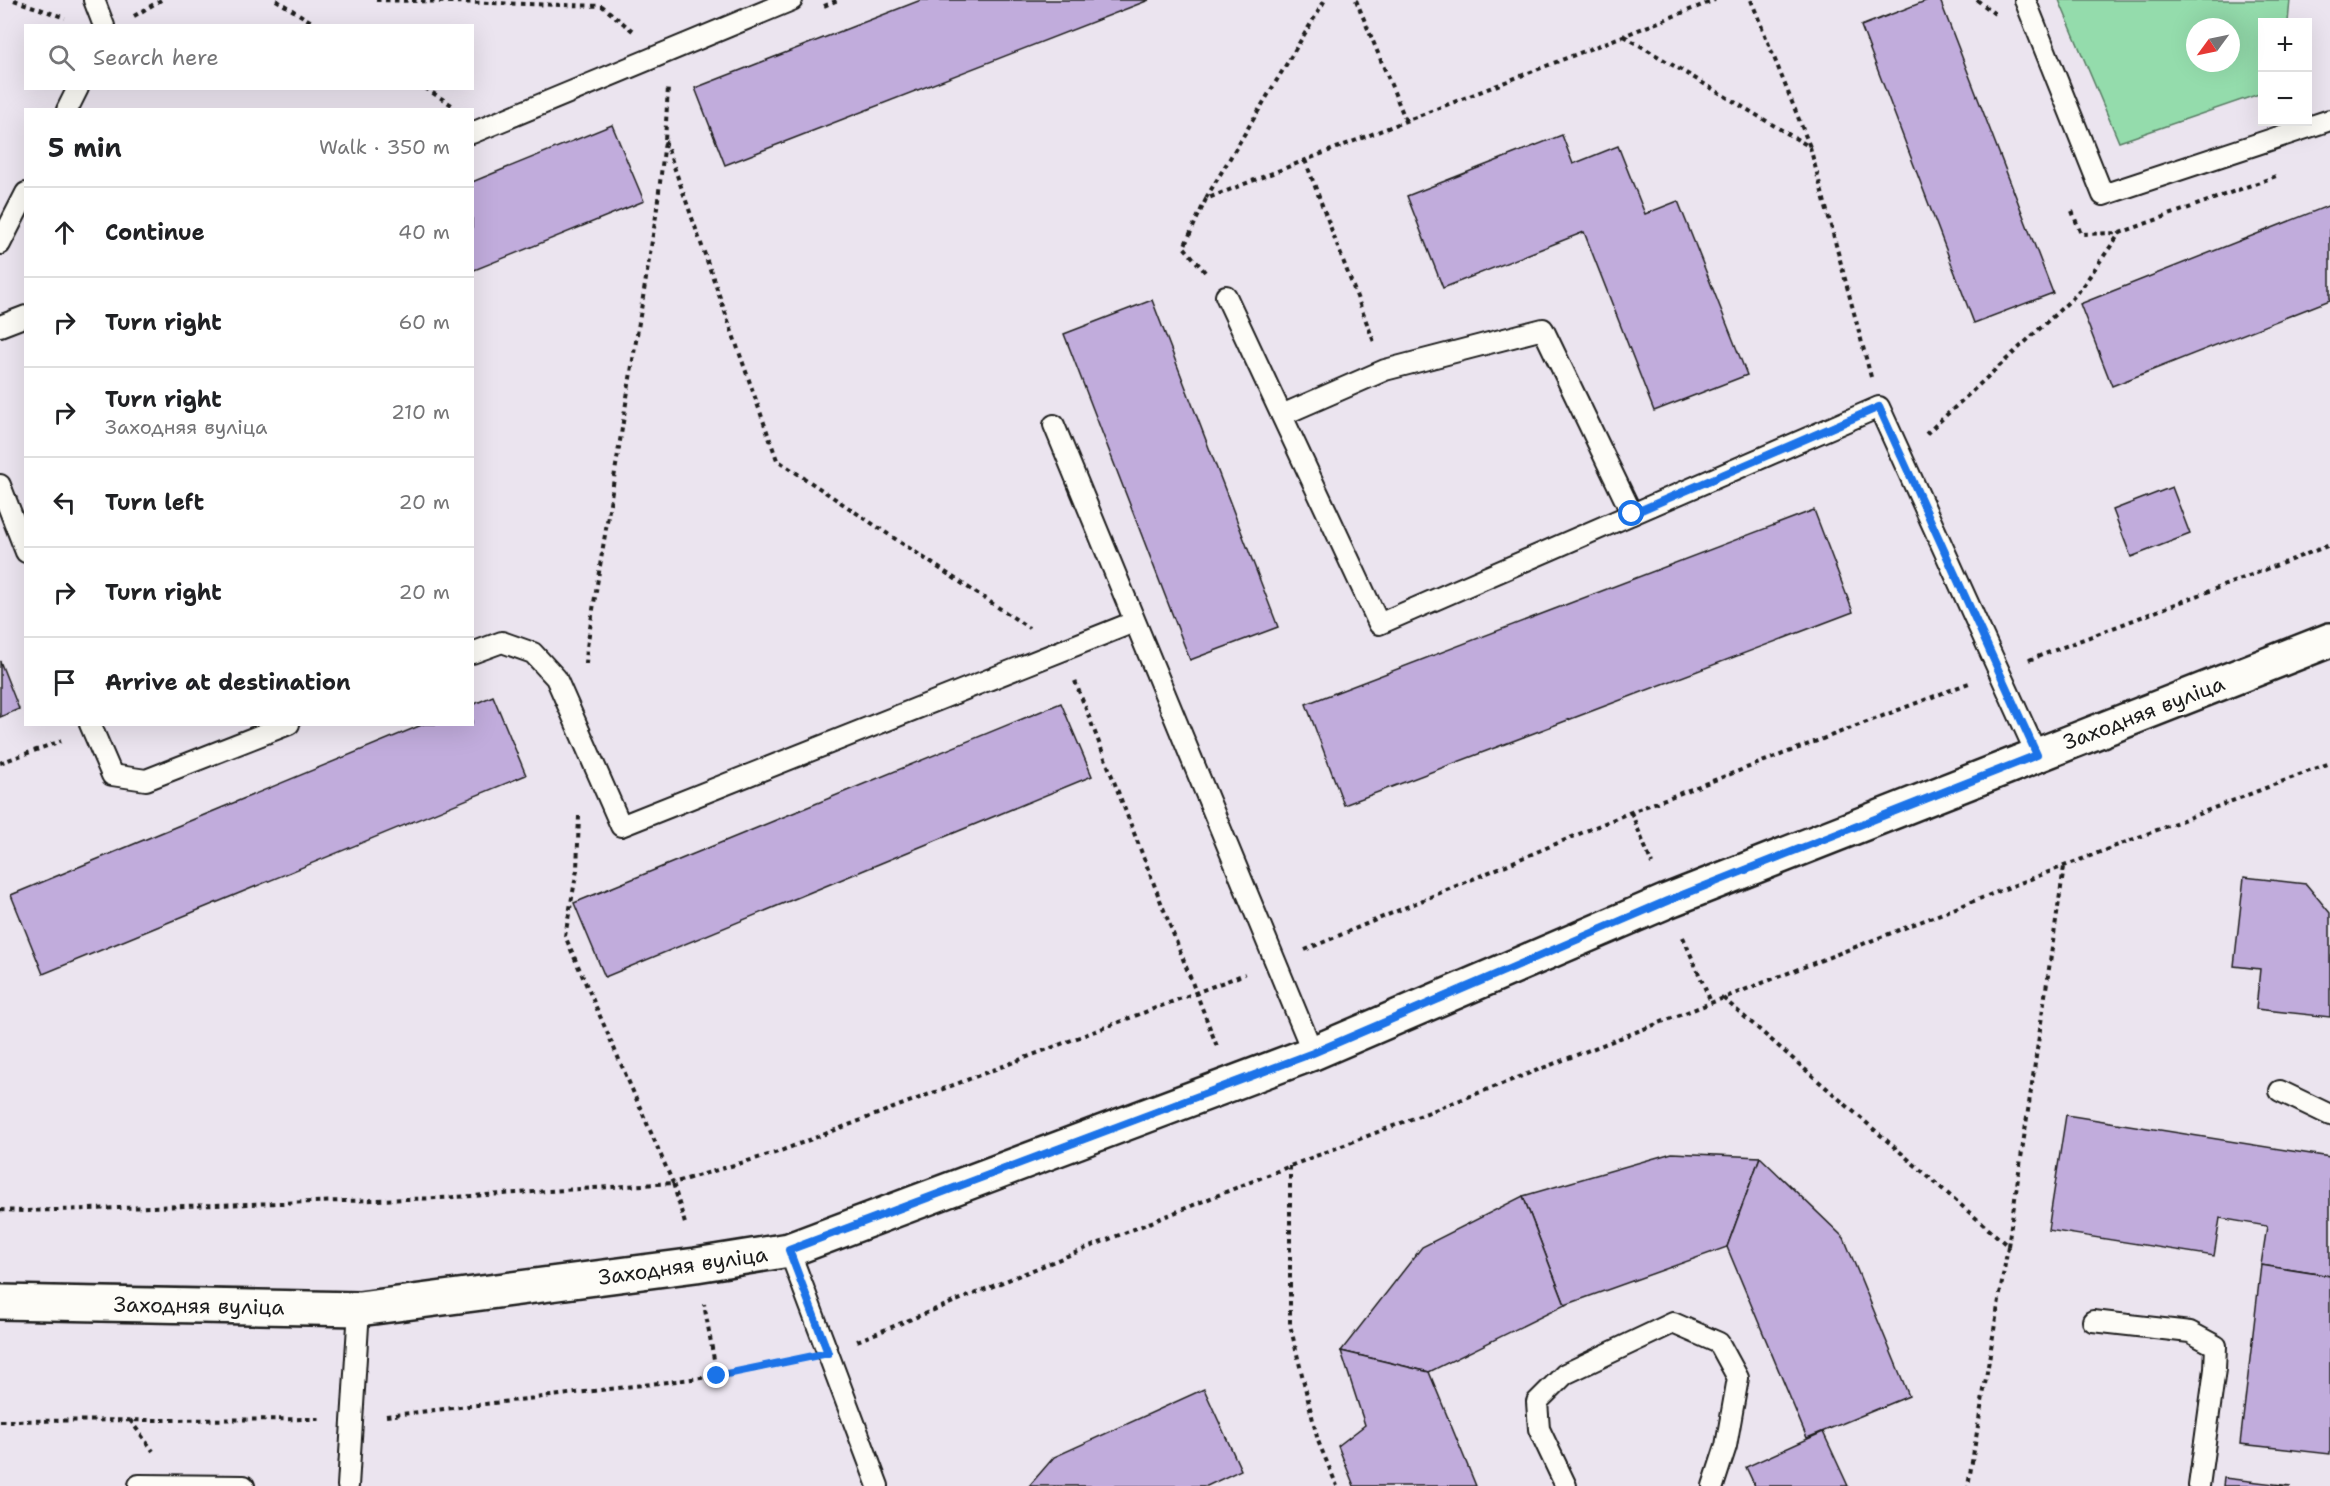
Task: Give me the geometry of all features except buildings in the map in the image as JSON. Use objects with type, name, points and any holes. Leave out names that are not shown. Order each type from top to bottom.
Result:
[{"type":"street","name":"Заходняя вуліца","points":[[0,1302],[359,1309],[696,1266],[789,1250],[1313,1053],[1667,901],[2330,640]]},
{"type":"lane","points":[[94,0],[103,24]]},
{"type":"lane","points":[[474,132],[792,0]]},
{"type":"lane","points":[[2025,0],[2103,195],[2330,120]]},
{"type":"lane","points":[[68,108],[77,90]]},
{"type":"lane","points":[[0,244],[24,197]]},
{"type":"lane","points":[[1227,296],[1379,624],[1879,407],[2037,755]]},
{"type":"lane","points":[[0,326],[24,317]]},
{"type":"lane","points":[[1282,414],[1385,370],[1543,329],[1632,514]]},
{"type":"lane","points":[[1054,425],[1313,1053]]},
{"type":"lane","points":[[0,485],[24,547]]},
{"type":"lane","points":[[474,652],[502,642],[533,653],[556,678],[621,826],[1134,622]]},
{"type":"lane","points":[[91,727],[112,775],[146,780],[284,726]]},
{"type":"lane","points":[[2280,1090],[2330,1115]]},
{"type":"lane","points":[[789,1250],[878,1486]]},
{"type":"lane","points":[[348,1486],[359,1309]]},
{"type":"lane","points":[[2093,1321],[2190,1332],[2216,1346],[2199,1486]]},
{"type":"lane","points":[[1566,1486],[1539,1429],[1537,1402],[1565,1374],[1673,1323],[1719,1343],[1738,1378],[1726,1446],[1713,1486]]},
{"type":"lane","points":[[139,1485],[244,1486]]},
{"type":"path","points":[[14,0],[66,18]]},
{"type":"path","points":[[126,20],[162,0]]},
{"type":"path","points":[[276,0],[315,24]]},
{"type":"path","points":[[376,0],[602,6],[663,55],[669,71],[665,141],[654,227],[587,647],[586,670]]},
{"type":"path","points":[[1227,296],[1184,247],[1206,199],[1325,0]]},
{"type":"path","points":[[1356,0],[1406,121]]},
{"type":"path","points":[[1206,199],[1715,0]]},
{"type":"path","points":[[1751,0],[1810,147],[1879,407]]},
{"type":"path","points":[[1977,0],[1996,15]]},
{"type":"path","points":[[1624,36],[1810,147]]},
{"type":"path","points":[[427,90],[457,108]]},
{"type":"path","points":[[665,141],[777,460],[1063,651],[1231,1084]]},
{"type":"path","points":[[1305,160],[1385,370]]},
{"type":"path","points":[[1902,457],[2077,294],[2121,233]]},
{"type":"path","points":[[579,814],[577,870],[565,936],[673,1184],[775,1153],[1196,991],[1275,963],[1631,812],[2330,545]]},
{"type":"path","points":[[0,763],[91,727]]},
{"type":"path","points":[[717,1376],[828,1353],[1290,1166],[2330,763]]},
{"type":"path","points":[[1968,1486],[2008,1246],[2065,866]]},
{"type":"path","points":[[1723,998],[2008,1246]]},
{"type":"path","points":[[1290,1166],[1290,1325],[1318,1441],[1338,1486]]},
{"type":"green space","points":[[2059,0],[2290,0],[2288,18],[2258,18],[2258,94],[2119,142]]},
{"type":"route","points":[[717,1376],[828,1353],[789,1250],[1313,1053],[1667,901],[2037,755],[1879,407],[1632,514]]}]
